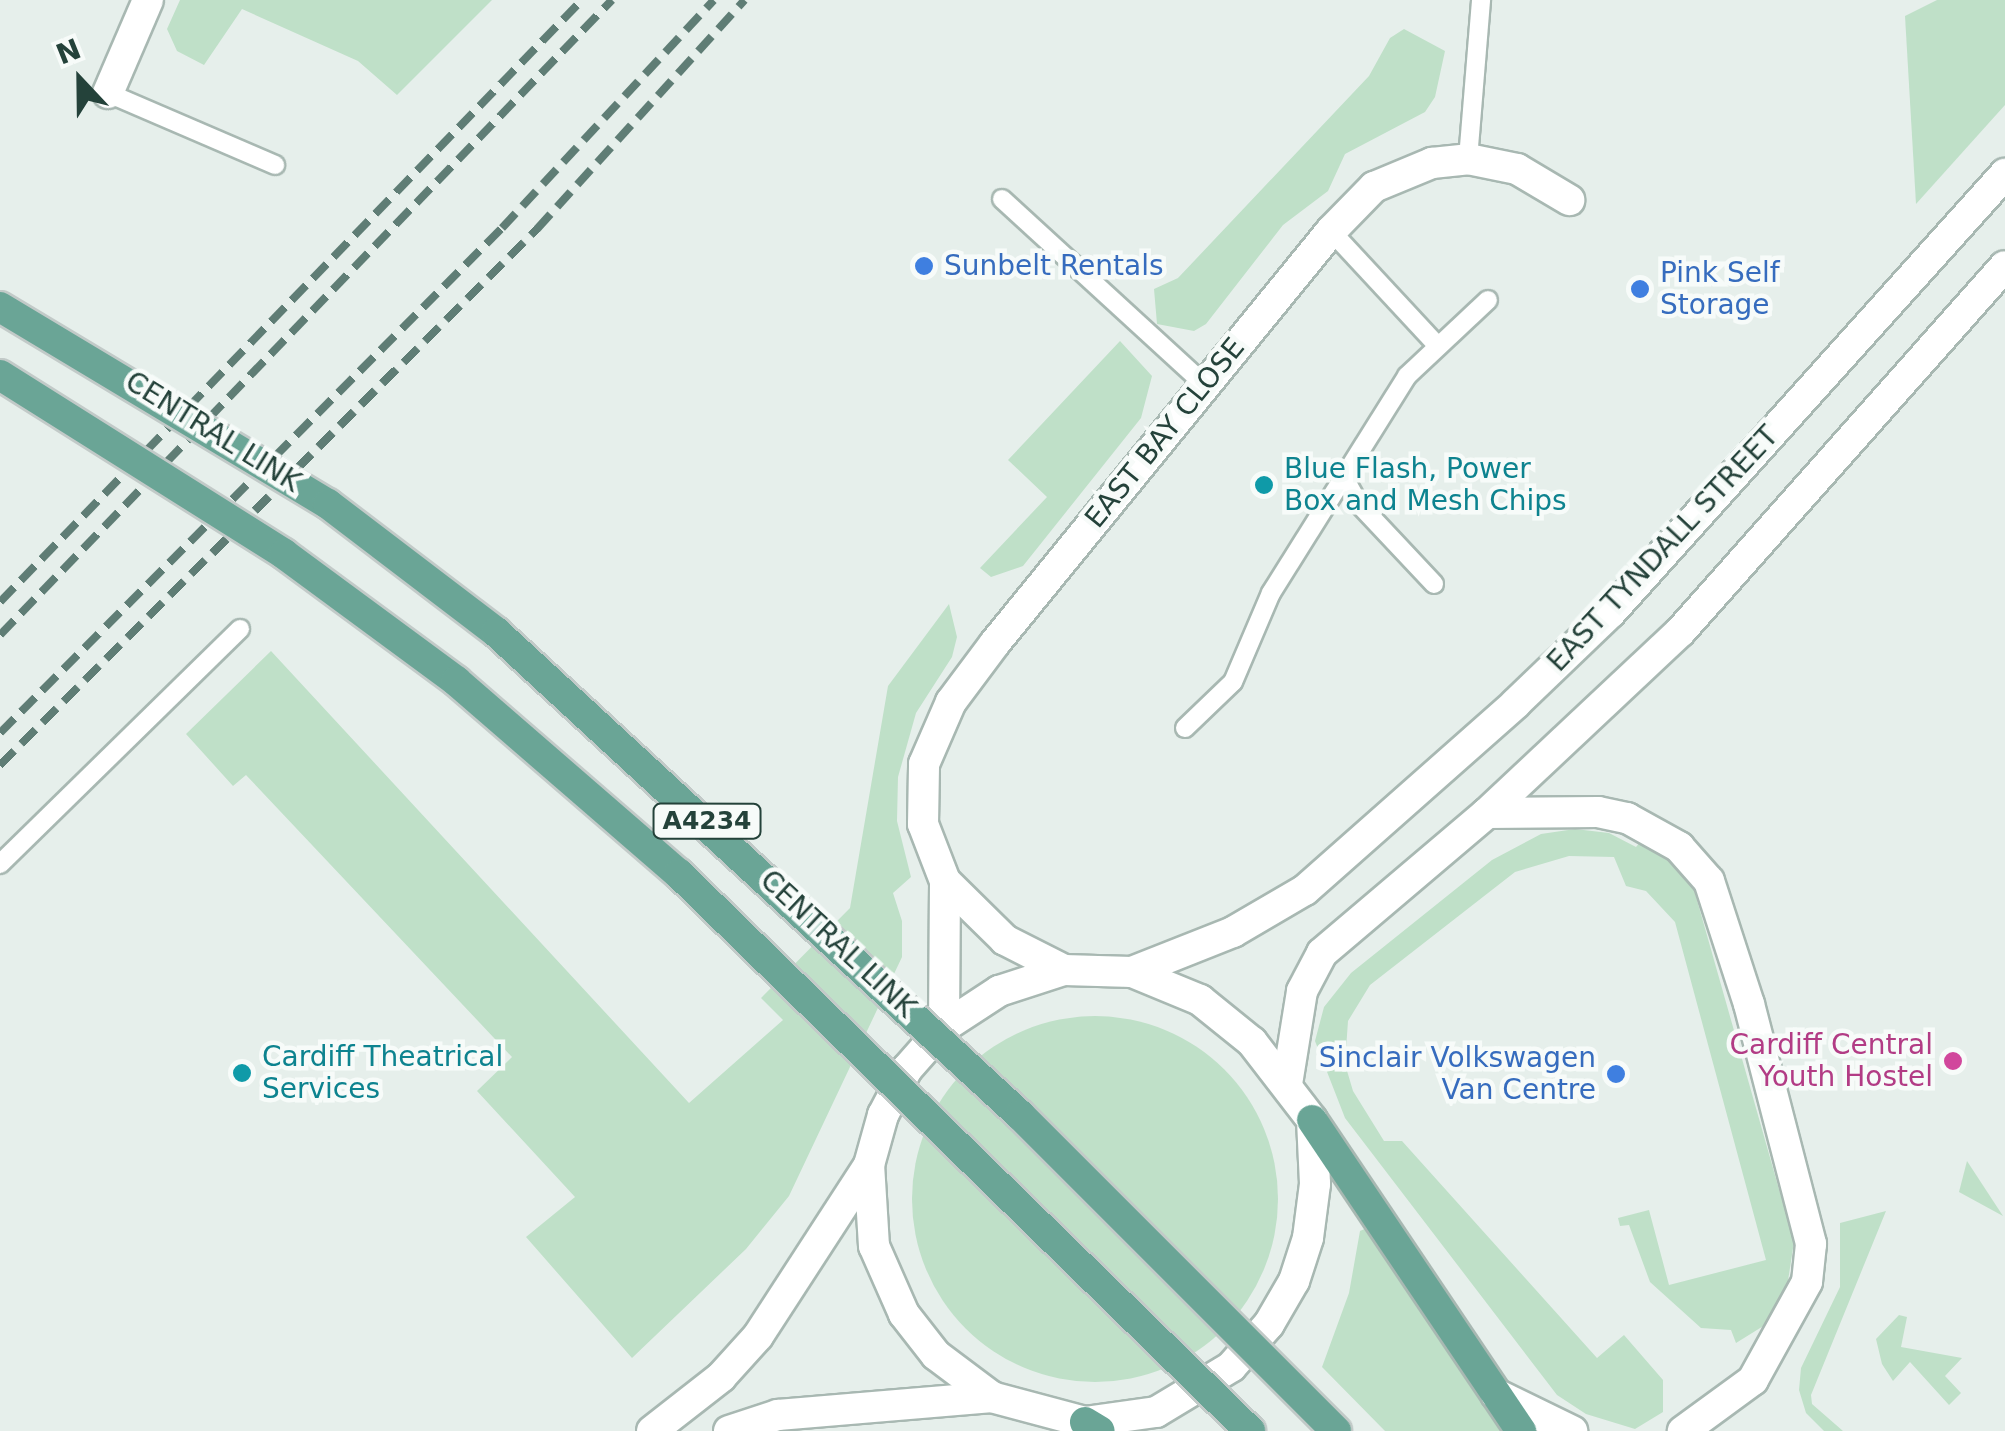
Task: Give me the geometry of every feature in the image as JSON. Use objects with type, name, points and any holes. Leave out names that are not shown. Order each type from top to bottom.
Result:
[{"type":"main road","name":"CENTRAL LINK","points":[[0,307],[328,504],[496,632],[1020,1115],[1336,1431]]},
{"type":"main road","name":"A4234","points":[[0,376],[284,554],[456,680],[679,874],[1250,1431]]},
{"type":"main road","points":[[1312,1120],[1521,1431]]},
{"type":"street","points":[[108,93],[148,0]]},
{"type":"street","name":"EAST BAY CLOSE","points":[[944,1027],[945,881],[920,795],[924,764],[950,702],[1204,384],[1331,232],[1374,187],[1432,163],[1468,159],[1517,169],[1568,200]]},
{"type":"street","name":"EAST TYNDALL STREET","points":[[1132,972],[1274,911],[1336,864],[1610,614],[1996,184]]},
{"type":"street","points":[[1287,1084],[1302,990],[1322,953],[1487,813],[1680,632],[2003,268]]},
{"type":"street","points":[[1487,813],[1598,812],[1627,818],[1678,847],[1709,881],[1743,986],[1812,1244],[1807,1282],[1753,1380],[1684,1431]]},
{"type":"street","name":"EAST BAY CLOSE","points":[[945,881],[1005,940],[1064,970]]},
{"type":"street","points":[[652,1431],[721,1377],[758,1336],[869,1165],[883,1115],[908,1069],[944,1027],[999,991],[1064,970],[1132,972],[1174,986],[1233,1023],[1287,1084],[1312,1120],[1315,1184],[1308,1238],[1294,1281],[1269,1324],[1231,1367],[1156,1412],[1092,1427],[992,1397],[936,1356],[904,1314],[874,1246],[869,1165]]},
{"type":"street","points":[[1496,1394],[1572,1431]]},
{"type":"street","points":[[729,1431],[778,1415],[992,1397]]},
{"type":"lane","points":[[1468,159],[1481,0]]},
{"type":"lane","points":[[108,93],[275,165]]},
{"type":"lane","points":[[1002,199],[1204,384]]},
{"type":"lane","points":[[1331,232],[1438,346]]},
{"type":"lane","points":[[1185,728],[1233,682],[1271,593],[1346,481],[1408,376],[1488,300]]},
{"type":"lane","points":[[1346,481],[1358,503],[1434,584]]},
{"type":"lane","points":[[0,864],[240,629]]},
{"type":"green space","points":[[180,0],[492,0],[397,95],[358,61],[242,9],[204,65],[177,51],[167,29]]},
{"type":"green space","points":[[1937,0],[2005,0],[2005,105],[1916,204],[1905,16]]},
{"type":"green space","points":[[1404,29],[1445,51],[1435,97],[1425,112],[1345,154],[1328,191],[1283,225],[1206,324],[1194,331],[1157,324],[1154,289],[1178,278],[1369,76],[1390,38]]},
{"type":"green space","points":[[1120,341],[1152,376],[1141,418],[1023,566],[991,577],[980,568],[1047,497],[1008,460]]},
{"type":"green space","points":[[949,604],[957,637],[952,657],[916,713],[898,777],[897,821],[911,877],[893,893],[902,921],[902,957],[789,1196],[746,1249],[632,1358],[526,1237],[575,1197],[477,1091],[512,1057],[246,775],[233,786],[186,734],[271,651],[689,1103],[783,1020],[761,998],[850,908],[888,686]]},
{"type":"green space","points":[[1575,829],[1609,833],[1636,847],[1641,841],[1675,863],[1693,886],[1794,1242],[1785,1300],[1773,1320],[1736,1343],[1731,1330],[1701,1328],[1650,1282],[1629,1225],[1620,1226],[1618,1218],[1649,1210],[1669,1285],[1766,1260],[1675,922],[1646,891],[1626,886],[1614,857],[1569,856],[1515,872],[1370,985],[1348,1021],[1345,1064],[1353,1091],[1384,1141],[1402,1141],[1597,1358],[1624,1335],[1663,1380],[1663,1412],[1635,1429],[1586,1414],[1557,1395],[1345,1118],[1315,1041],[1324,1007],[1351,973],[1492,860],[1541,834]]},
{"type":"green space","points":[[1077,1016],[1113,1016],[1148,1023],[1181,1037],[1225,1069],[1248,1097],[1271,1146],[1278,1199],[1271,1252],[1248,1301],[1225,1329],[1197,1352],[1148,1375],[1113,1382],[1077,1382],[1042,1375],[1009,1361],[979,1341],[953,1315],[933,1285],[919,1252],[912,1217],[912,1181],[919,1146],[933,1113],[953,1083],[979,1057],[1009,1037],[1042,1023]]},
{"type":"green space","points":[[1967,1161],[2003,1216],[1959,1192]]},
{"type":"green space","points":[[1886,1211],[1811,1395],[1812,1404],[1843,1431],[1824,1431],[1806,1413],[1799,1390],[1801,1368],[1840,1287],[1840,1223]]},
{"type":"green space","points":[[1369,1227],[1501,1431],[1385,1431],[1322,1367],[1349,1293],[1360,1231]]},
{"type":"green space","points":[[1899,1315],[1907,1317],[1901,1347],[1962,1358],[1945,1376],[1961,1393],[1949,1405],[1910,1362],[1893,1381],[1882,1364],[1876,1339]]},
{"type":"railway","points":[[0,602],[582,0]]},
{"type":"railway","points":[[0,635],[612,0]]},
{"type":"railway","points":[[0,733],[502,228],[714,0]]},
{"type":"railway","points":[[0,765],[537,229],[745,0]]},
{"type":"place","name":"Sunbelt Rentals","points":[[924,266]]},
{"type":"place","name":"Pink Self Storage","points":[[1640,289]]},
{"type":"place","name":"Blue Flash, Power Box and Mesh Chips","points":[[1264,485]]},
{"type":"place","name":"Cardiff Central Youth Hostel","points":[[1953,1061]]},
{"type":"place","name":"Cardiff Theatrical Services","points":[[242,1073]]},
{"type":"place","name":"Sinclair Volkswagen Van Centre","points":[[1616,1074]]}]
